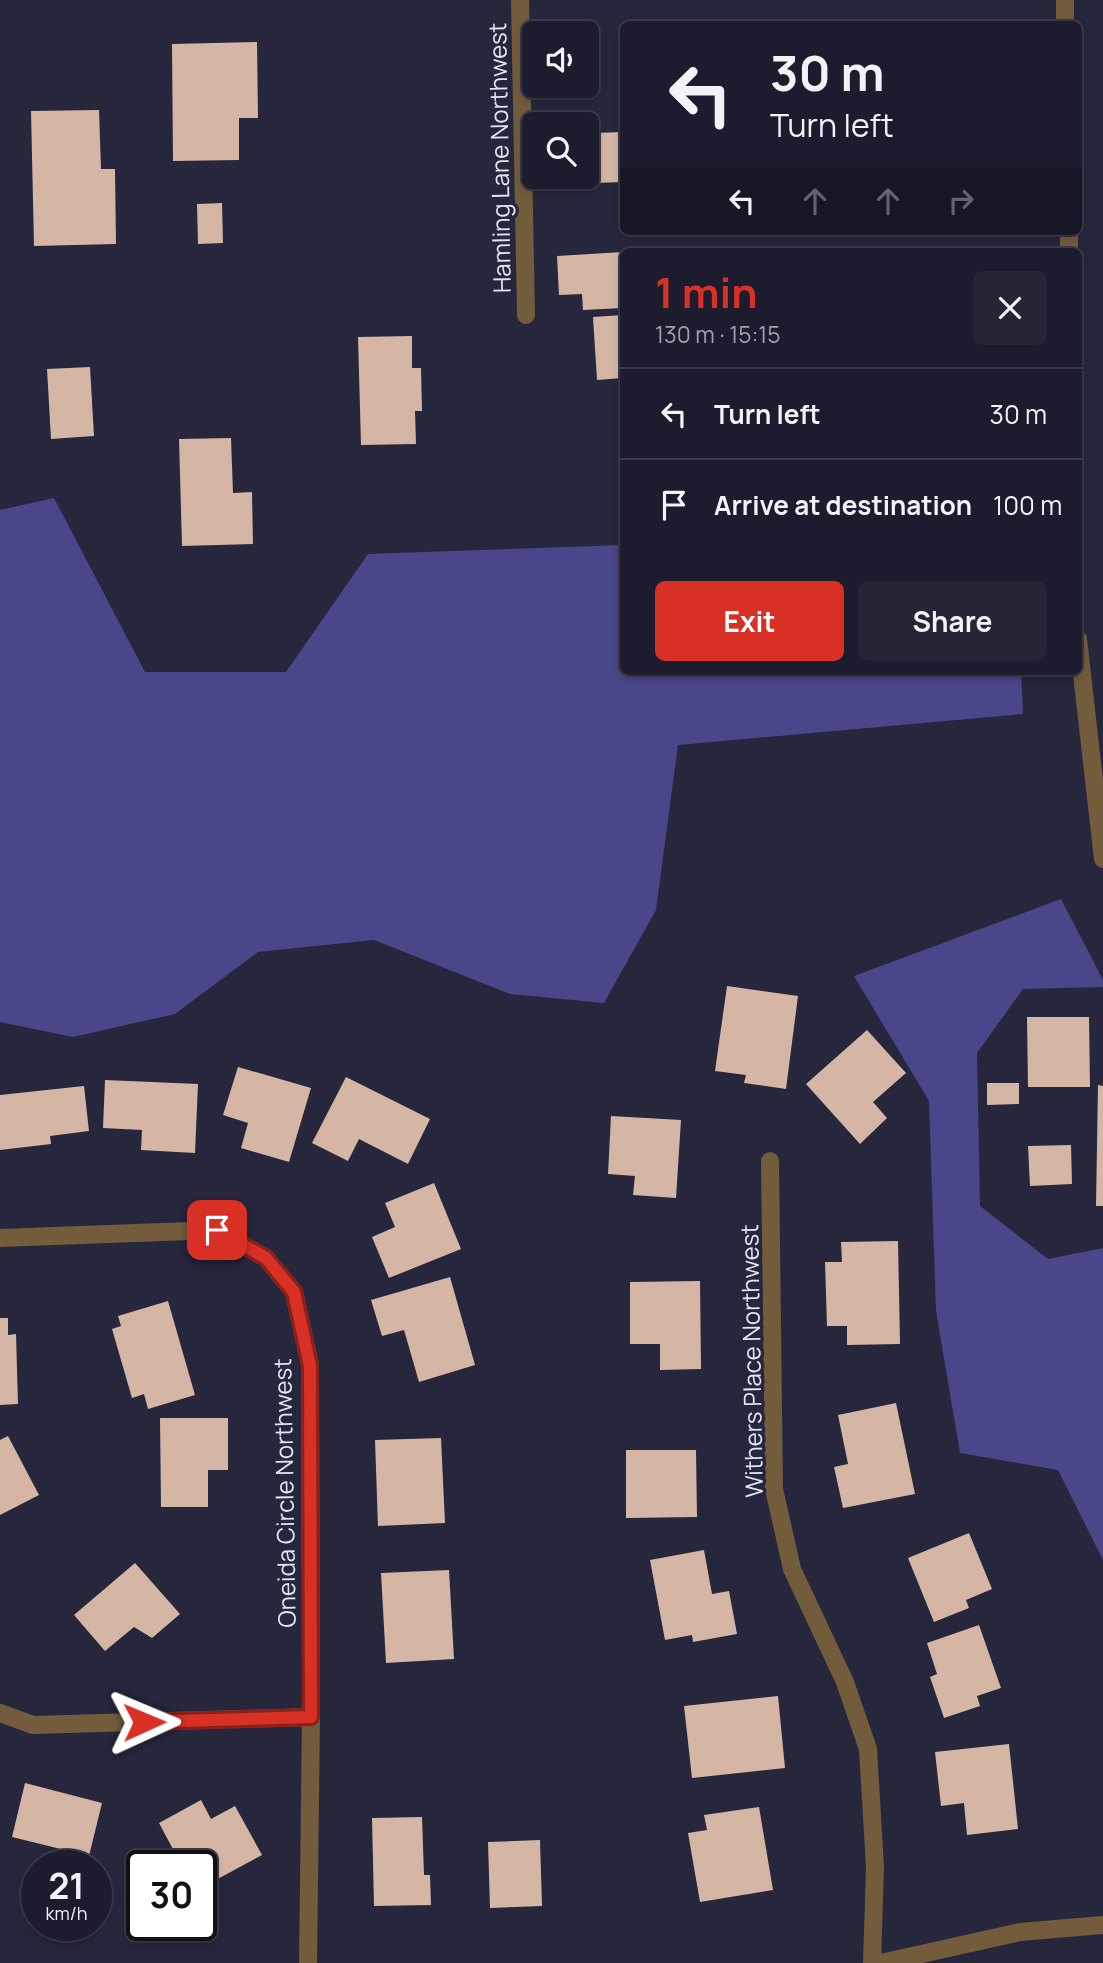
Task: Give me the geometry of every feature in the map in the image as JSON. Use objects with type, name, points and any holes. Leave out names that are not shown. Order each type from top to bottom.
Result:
[{"type":"street","name":"Hamling Lane Northwest","points":[[520,0],[526,315]]},
{"type":"street","points":[[1065,0],[1065,21]]},
{"type":"street","points":[[1082,674],[1103,859]]},
{"type":"street","name":"Withers Place Northwest","points":[[770,1161],[774,1489],[792,1569],[845,1682],[868,1749],[875,1867],[872,1963]]},
{"type":"street","name":"Oneida Circle Northwest","points":[[0,1238],[217,1230],[266,1258],[294,1292],[310,1366],[311,1717],[308,1963]]},
{"type":"street","points":[[0,1713],[33,1724],[311,1717]]},
{"type":"street","points":[[881,1963],[1020,1932],[1103,1925]]},
{"type":"shaded area","points":[[54,498],[145,672],[286,672],[368,554],[620,545],[620,675],[1021,675],[1023,714],[678,745],[656,910],[604,1003],[510,994],[374,940],[258,952],[175,1014],[73,1037],[0,1022],[0,510]]},
{"type":"shaded area","points":[[1061,899],[1103,980],[1103,987],[1023,989],[977,1053],[980,1206],[1048,1259],[1103,1248],[1103,1560],[1058,1470],[960,1453],[936,1311],[929,1101],[854,976]]},
{"type":"building","points":[[257,42],[258,118],[239,118],[239,160],[173,161],[172,44]]},
{"type":"building","points":[[99,110],[101,169],[115,169],[116,244],[34,246],[31,111]]},
{"type":"building","points":[[620,132],[620,182],[599,183],[599,133]]},
{"type":"building","points":[[222,203],[223,243],[198,244],[197,204]]},
{"type":"building","points":[[620,252],[620,308],[583,310],[582,294],[559,295],[557,256]]},
{"type":"building","points":[[620,315],[620,378],[597,380],[593,317]]},
{"type":"building","points":[[412,336],[412,368],[421,368],[422,411],[415,411],[416,444],[361,445],[358,337]]},
{"type":"building","points":[[90,367],[94,436],[51,439],[47,369]]},
{"type":"building","points":[[231,438],[233,493],[252,492],[253,544],[182,546],[179,439]]},
{"type":"building","points":[[727,986],[798,996],[786,1089],[744,1083],[746,1075],[715,1071]]},
{"type":"building","points":[[1027,1017],[1089,1017],[1090,1087],[1028,1087]]},
{"type":"building","points":[[867,1030],[906,1073],[873,1102],[887,1118],[860,1144],[806,1084]]},
{"type":"building","points":[[238,1067],[311,1088],[289,1162],[241,1148],[248,1123],[223,1115]]},
{"type":"building","points":[[346,1077],[430,1119],[408,1164],[359,1139],[348,1161],[312,1143]]},
{"type":"building","points":[[105,1080],[198,1084],[195,1153],[141,1150],[142,1130],[103,1128]]},
{"type":"building","points":[[987,1083],[1019,1083],[1019,1104],[987,1105]]},
{"type":"building","points":[[1098,1085],[1103,1086],[1103,1206],[1096,1206]]},
{"type":"building","points":[[84,1086],[89,1131],[50,1136],[51,1144],[0,1150],[0,1095]]},
{"type":"building","points":[[611,1116],[681,1120],[676,1198],[633,1195],[635,1176],[608,1174]]},
{"type":"building","points":[[1071,1145],[1072,1184],[1030,1186],[1028,1146]]},
{"type":"building","points":[[434,1183],[461,1249],[389,1278],[372,1237],[395,1227],[385,1203]]},
{"type":"building","points":[[898,1241],[900,1344],[847,1345],[847,1326],[827,1326],[825,1262],[842,1262],[841,1242]]},
{"type":"building","points":[[450,1277],[475,1365],[419,1382],[404,1330],[382,1336],[371,1300]]},
{"type":"building","points":[[700,1281],[701,1369],[660,1370],[660,1344],[630,1344],[630,1282]]},
{"type":"building","points":[[168,1301],[195,1395],[148,1409],[144,1394],[132,1398],[112,1329],[121,1326],[118,1316]]},
{"type":"building","points":[[0,1318],[8,1318],[8,1335],[16,1334],[18,1404],[0,1405]]},
{"type":"building","points":[[896,1403],[915,1494],[843,1508],[834,1467],[848,1464],[838,1415]]},
{"type":"building","points":[[160,1418],[228,1418],[228,1470],[208,1470],[208,1507],[161,1507]]},
{"type":"building","points":[[8,1436],[39,1495],[0,1515],[0,1440]]},
{"type":"building","points":[[441,1438],[445,1523],[378,1526],[375,1440]]},
{"type":"building","points":[[626,1450],[696,1450],[697,1517],[626,1518]]},
{"type":"building","points":[[969,1533],[992,1589],[966,1600],[969,1608],[934,1622],[908,1558]]},
{"type":"building","points":[[704,1550],[712,1594],[729,1591],[737,1634],[693,1642],[692,1635],[665,1640],[650,1560]]},
{"type":"building","points":[[135,1563],[180,1614],[152,1638],[134,1627],[105,1651],[74,1615]]},
{"type":"building","points":[[449,1570],[454,1659],[386,1663],[381,1573]]},
{"type":"building","points":[[979,1625],[1001,1688],[977,1696],[980,1706],[944,1718],[930,1677],[937,1674],[927,1643]]},
{"type":"building","points":[[778,1696],[785,1768],[692,1778],[684,1706]]},
{"type":"building","points":[[1009,1744],[1018,1829],[967,1835],[964,1803],[941,1806],[935,1752]]},
{"type":"building","points":[[25,1783],[102,1803],[90,1850],[65,1850],[12,1837]]},
{"type":"building","points":[[201,1800],[211,1819],[235,1806],[262,1855],[217,1879],[217,1850],[173,1850],[159,1823]]},
{"type":"building","points":[[759,1807],[773,1890],[700,1902],[688,1833],[707,1830],[704,1815]]},
{"type":"building","points":[[422,1817],[424,1875],[430,1875],[431,1905],[374,1906],[372,1818]]},
{"type":"building","points":[[540,1840],[542,1906],[490,1908],[488,1842]]},
{"type":"route","points":[[144,1722],[311,1717],[310,1366],[294,1292],[266,1258],[217,1230]]}]
